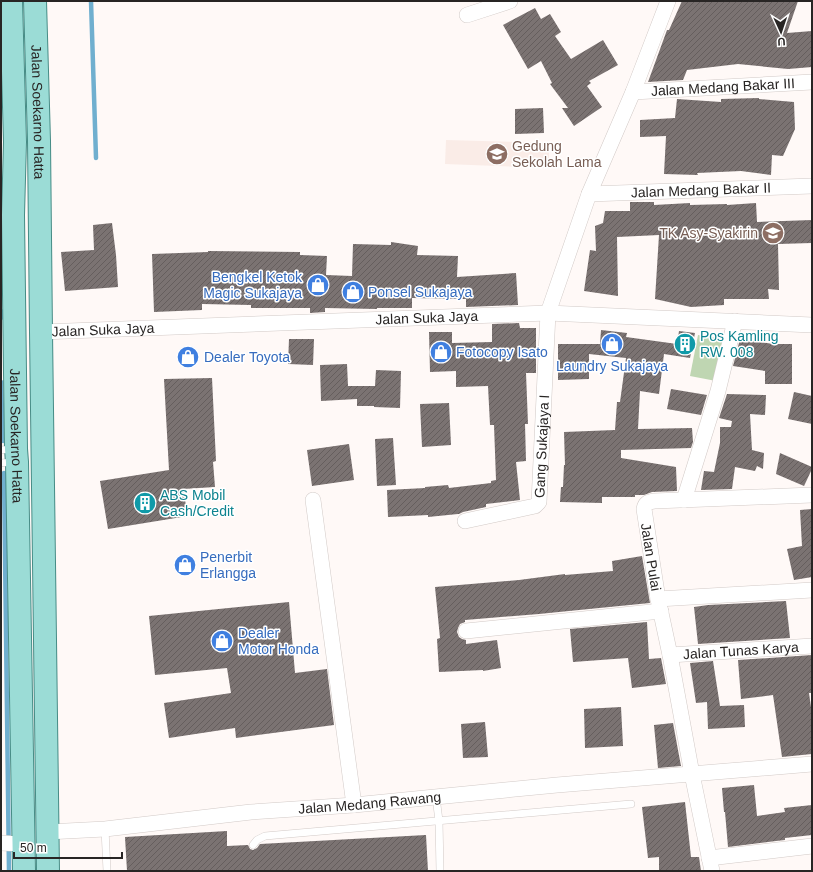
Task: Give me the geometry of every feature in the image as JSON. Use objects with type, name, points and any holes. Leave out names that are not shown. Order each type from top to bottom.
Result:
[{"type":"main road","name":"Jalan Soekarno Hatta","points":[[11,1],[15,142],[9,456],[21,844],[24,871]]},
{"type":"main road","name":"Jalan Soekarno Hatta","points":[[35,1],[39,141],[40,332],[48,871]]},
{"type":"main road","points":[[15,142],[39,141]]},
{"type":"street","points":[[467,15],[510,1]]},
{"type":"street","points":[[548,313],[589,194],[633,92],[668,1]]},
{"type":"street","name":"Jalan Medang Bakar III","points":[[633,92],[812,82]]},
{"type":"street","name":"Jalan Medang Bakar II","points":[[589,194],[812,186]]},
{"type":"street","name":"Jalan Suka Jaya","points":[[40,332],[548,313],[812,325]]},
{"type":"street","name":"Gang Sukajaya I","points":[[465,521],[535,506],[539,502],[548,313]]},
{"type":"street","points":[[684,500],[718,391],[735,321]]},
{"type":"street","name":"Jalan Pulai","points":[[711,864],[659,605],[644,506],[647,503],[654,501],[812,495]]},
{"type":"street","points":[[313,500],[354,805]]},
{"type":"street","points":[[466,631],[659,605],[812,590]]},
{"type":"street","name":"Jalan Tunas Karya","points":[[670,655],[812,646]]},
{"type":"street","name":"Jalan Medang Rawang","points":[[47,832],[105,829],[251,812],[354,805],[557,785],[812,764]]},
{"type":"street","points":[[1,843],[21,844]]},
{"type":"street","points":[[711,864],[812,846]]},
{"type":"lane","points":[[436,797],[439,821],[440,871]]},
{"type":"lane","points":[[253,845],[257,840],[265,836],[631,804]]},
{"type":"lane","points":[[105,829],[107,871]]},
{"type":"shaded area","name":"Gedung Sekolah Lama","points":[[446,140],[549,143],[549,168],[445,164]]},
{"type":"green space","points":[[698,335],[724,339],[716,381],[690,376]]},
{"type":"building","points":[[682,1],[798,1],[787,33],[812,31],[812,67],[788,69],[738,64],[687,70],[683,80],[648,82],[667,30],[669,30]]},
{"type":"building","points":[[535,8],[541,19],[550,14],[561,32],[555,36],[571,59],[603,40],[618,65],[589,81],[591,83],[587,86],[602,107],[574,126],[562,108],[568,108],[550,84],[552,83],[541,61],[528,69],[503,25]]},
{"type":"building","points":[[759,98],[794,102],[795,129],[783,156],[772,155],[771,175],[741,171],[697,173],[698,175],[664,174],[666,136],[640,137],[640,120],[675,118],[677,99],[721,102],[721,99]]},
{"type":"building","points":[[543,108],[544,133],[515,134],[515,109]]},
{"type":"building","points":[[630,202],[654,202],[654,205],[690,203],[690,205],[727,205],[756,203],[757,222],[812,220],[812,243],[778,244],[779,290],[768,289],[769,299],[724,299],[724,305],[691,307],[655,299],[659,235],[617,237],[618,296],[584,291],[590,250],[596,251],[595,226],[603,223],[605,211],[630,211]]},
{"type":"building","points":[[112,223],[118,287],[65,291],[61,252],[94,250],[93,225]]},
{"type":"building","points":[[391,242],[418,246],[417,255],[458,256],[457,277],[516,273],[518,305],[466,307],[466,299],[412,298],[412,308],[325,308],[325,312],[310,313],[310,308],[251,308],[251,305],[202,304],[202,310],[154,312],[152,254],[208,251],[300,252],[300,255],[327,256],[326,275],[352,276],[353,244],[391,245]]},
{"type":"building","points":[[519,323],[520,328],[536,328],[536,373],[526,373],[528,424],[525,424],[526,461],[516,462],[520,500],[486,504],[486,507],[459,514],[428,517],[428,515],[388,517],[387,490],[448,485],[449,488],[491,483],[491,481],[496,480],[494,425],[490,425],[488,386],[456,387],[456,371],[430,372],[429,332],[452,332],[452,343],[492,342],[492,324]]},
{"type":"building","points":[[601,330],[627,333],[626,337],[677,344],[679,331],[695,333],[690,358],[664,354],[659,394],[640,391],[638,429],[692,428],[693,442],[691,448],[621,450],[621,458],[676,467],[677,491],[652,492],[644,495],[635,495],[635,497],[602,497],[602,503],[560,502],[565,465],[564,432],[615,430],[617,402],[620,402],[626,358],[589,354],[589,379],[558,380],[558,344],[600,344]]},
{"type":"building","points":[[289,339],[314,339],[313,365],[288,364]]},
{"type":"building","points":[[740,339],[773,344],[792,344],[792,384],[765,384],[765,371],[733,366]]},
{"type":"building","points":[[347,364],[348,386],[375,386],[376,370],[401,371],[400,408],[357,406],[357,399],[321,401],[320,365]]},
{"type":"building","points":[[212,378],[216,461],[213,462],[215,487],[183,489],[188,516],[108,529],[100,481],[169,470],[164,379]]},
{"type":"building","points":[[671,389],[707,395],[701,415],[667,409]]},
{"type":"building","points":[[794,392],[812,396],[812,424],[788,419]]},
{"type":"building","points":[[727,394],[766,395],[765,415],[750,414],[752,450],[764,453],[763,469],[757,466],[755,471],[735,467],[732,489],[701,490],[704,471],[714,472],[720,443],[720,427],[731,427],[732,421],[719,418]]},
{"type":"building","points":[[449,403],[451,445],[422,447],[420,404]]},
{"type":"building","points":[[393,438],[396,485],[377,486],[375,439]]},
{"type":"building","points":[[349,444],[354,480],[312,486],[307,450]]},
{"type":"building","points":[[780,453],[812,467],[804,486],[776,474]]},
{"type":"building","points":[[812,509],[812,577],[794,580],[787,549],[802,546],[800,510]]},
{"type":"building","points":[[642,556],[650,603],[465,620],[465,622],[460,624],[458,628],[457,632],[459,637],[466,640],[466,644],[497,640],[501,668],[483,671],[439,672],[437,639],[440,638],[435,587],[519,580],[565,574],[613,571],[612,561]]},
{"type":"building","points":[[786,601],[790,638],[698,644],[694,607]]},
{"type":"building","points":[[289,602],[295,673],[327,669],[334,725],[236,738],[235,728],[169,738],[164,703],[231,693],[227,668],[155,675],[149,616]]},
{"type":"building","points":[[647,622],[649,659],[661,658],[666,684],[632,688],[628,658],[573,662],[570,629]]},
{"type":"building","points":[[812,655],[812,693],[809,693],[812,714],[812,754],[782,757],[773,695],[741,699],[738,660]]},
{"type":"building","points":[[713,661],[720,706],[744,705],[745,727],[708,729],[707,702],[696,703],[690,663]]},
{"type":"building","points":[[621,707],[623,746],[585,748],[584,709]]},
{"type":"building","points":[[485,722],[488,757],[463,758],[461,724]]},
{"type":"building","points":[[673,723],[681,766],[658,768],[654,725]]},
{"type":"building","points":[[754,785],[757,816],[785,812],[784,808],[812,805],[812,835],[728,847],[722,788]]},
{"type":"building","points":[[685,802],[691,857],[699,857],[701,871],[659,871],[659,857],[648,858],[642,807]]},
{"type":"building","points":[[227,831],[227,846],[248,845],[250,849],[253,850],[260,844],[426,835],[428,871],[127,871],[125,837]]},
{"type":"waterway","points":[[91,1],[96,158]]},
{"type":"waterway","points":[[1,311],[1,318]]},
{"type":"waterway","points":[[1,382],[3,441]]},
{"type":"waterway","points":[[4,473],[9,871]]},
{"type":"place","name":"Gedung Sekolah Lama","points":[[497,154]]},
{"type":"place","name":"TK Asy-Syakirin","points":[[773,233]]},
{"type":"place","name":"Bengkel Ketok Magic Sukajaya","points":[[318,285]]},
{"type":"place","name":"Ponsel Sukajaya","points":[[353,292]]},
{"type":"place","name":"Laundry Sukajaya","points":[[612,344]]},
{"type":"place","name":"Pos Kamling RW. 008","points":[[685,344]]},
{"type":"place","name":"Fotocopy Isato","points":[[441,352]]},
{"type":"place","name":"Dealer Toyota","points":[[188,357]]},
{"type":"place","name":"ABS Mobil Cash/Credit","points":[[145,503]]},
{"type":"place","name":"Penerbit Erlangga","points":[[185,565]]},
{"type":"place","name":"Dealer Motor Honda","points":[[222,641]]}]
